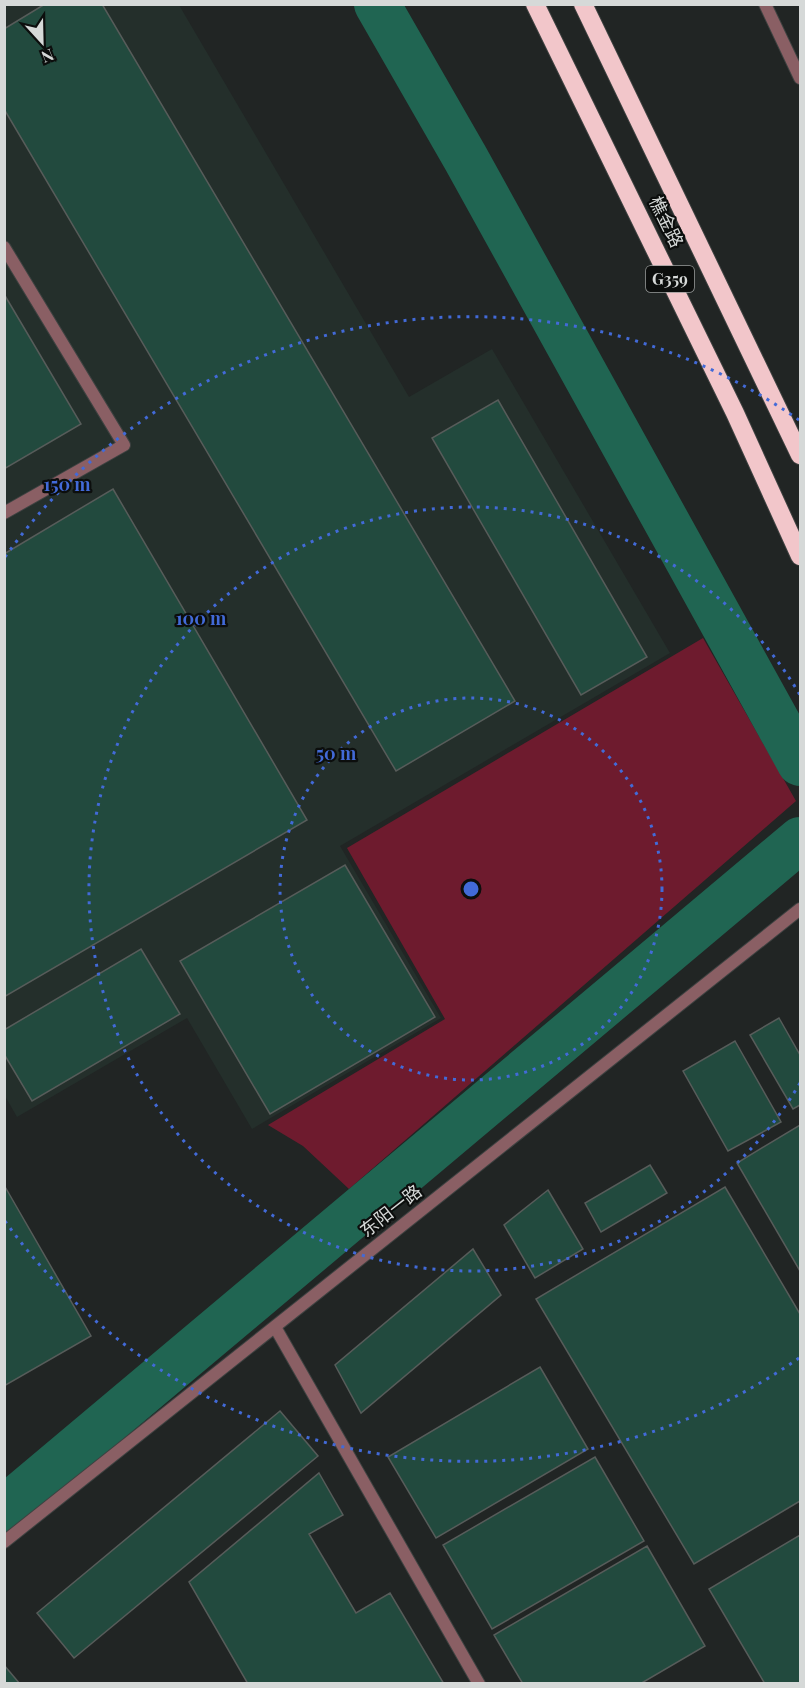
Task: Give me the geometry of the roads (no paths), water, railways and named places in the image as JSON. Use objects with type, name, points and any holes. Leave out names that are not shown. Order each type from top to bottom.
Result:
[{"type":"highway","name":"樵金路","points":[[535,4],[735,413],[801,556]]},
{"type":"highway","name":"樵金路","points":[[583,4],[801,455]]},
{"type":"street","points":[[765,4],[801,78]]},
{"type":"street","points":[[4,247],[124,445],[4,513]]},
{"type":"street","name":"东阳一路","points":[[4,1542],[801,909]]},
{"type":"street","points":[[275,1327],[479,1683]]},
{"type":"waterway","points":[[377,4],[466,159],[800,763]]},
{"type":"waterway","points":[[4,1509],[800,840]]}]
